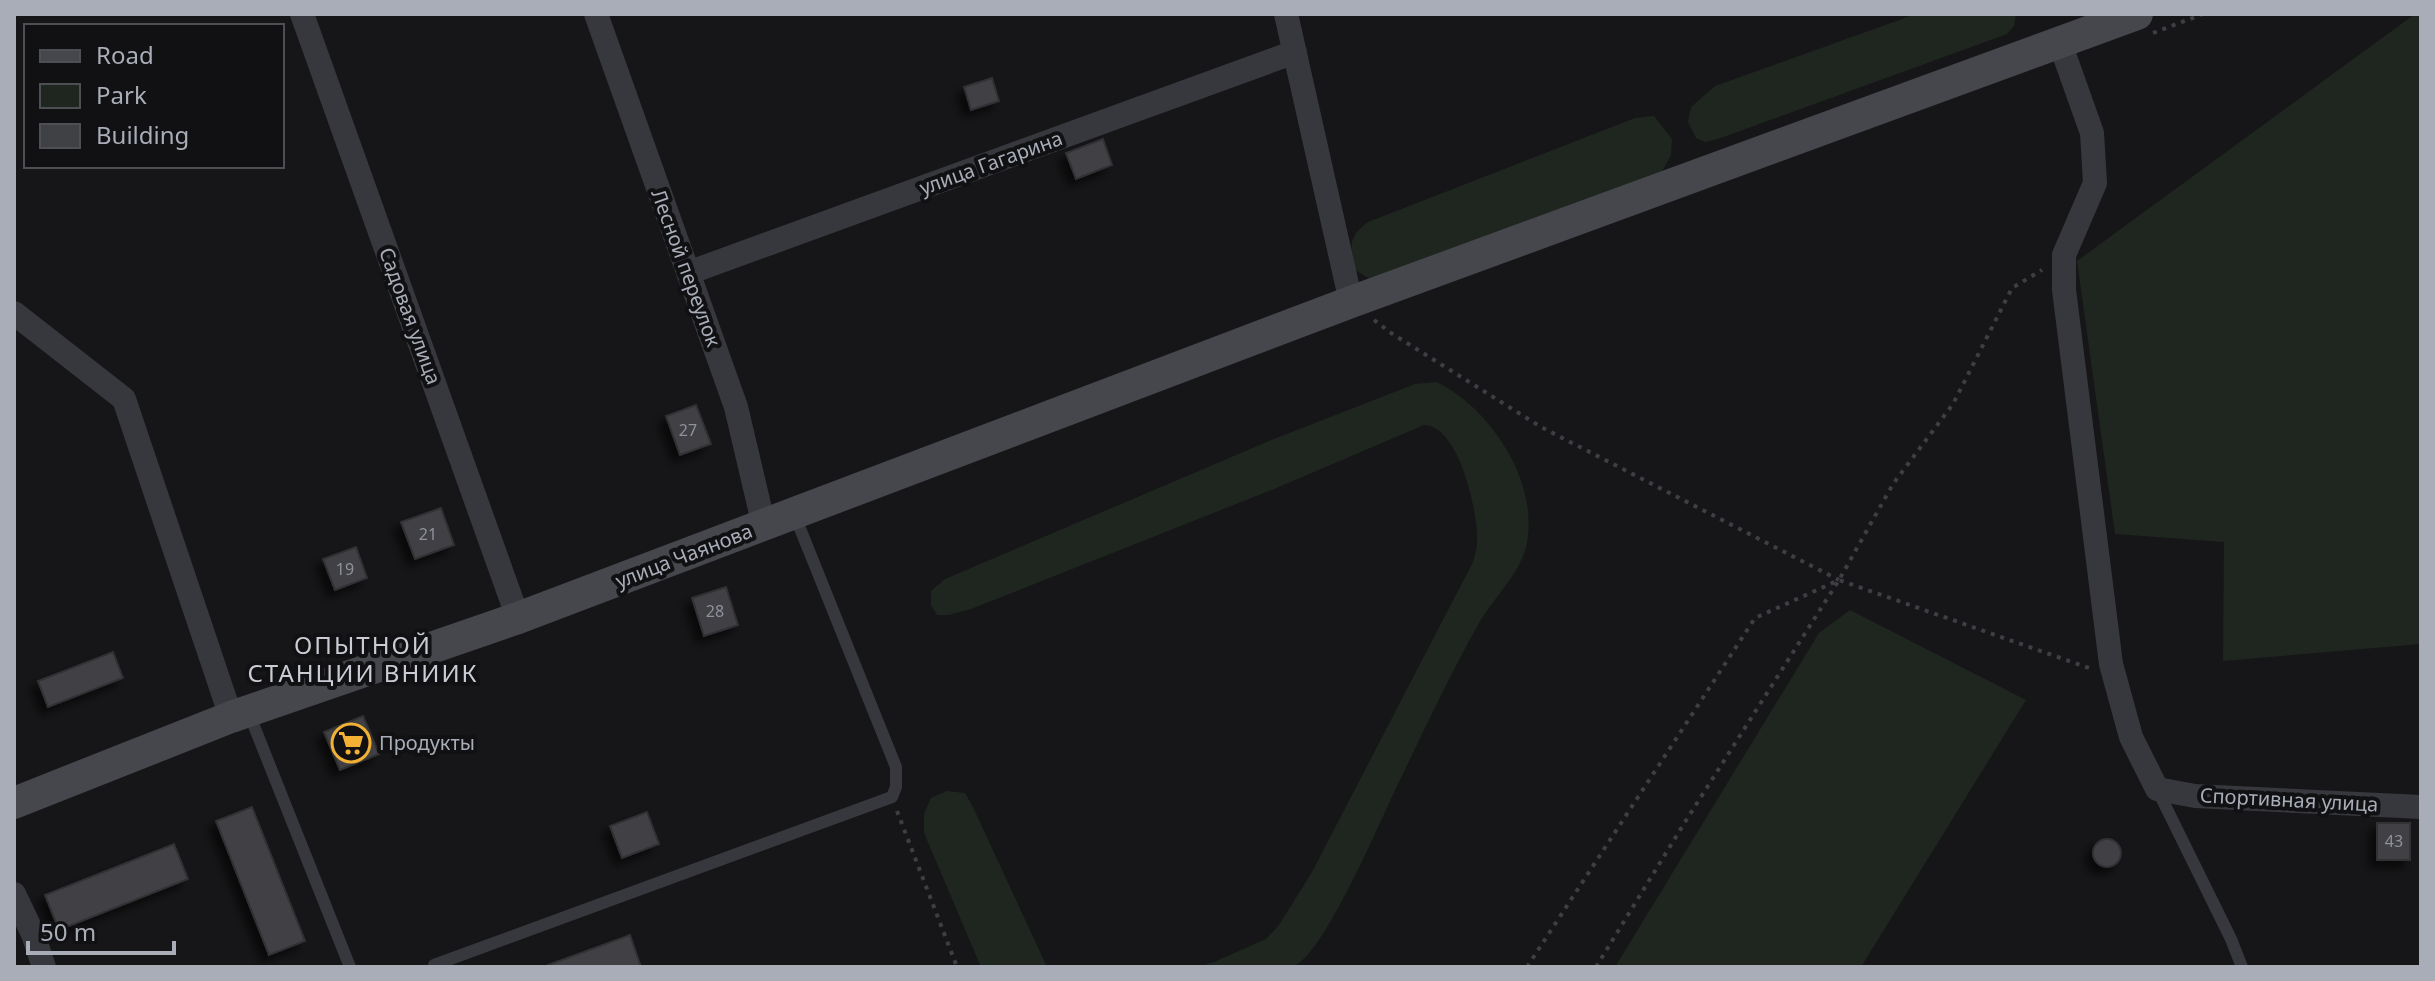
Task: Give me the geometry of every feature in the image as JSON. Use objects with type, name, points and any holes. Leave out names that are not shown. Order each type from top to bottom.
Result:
[{"type":"street","name":"Садовая улица","points":[[302,14],[518,618]]},
{"type":"street","name":"Лесной переулок","points":[[596,14],[736,407],[764,526]]},
{"type":"street","points":[[1286,14],[1351,302]]},
{"type":"street","name":"улица Чаянова","points":[[14,803],[240,714],[518,618],[1351,302],[2137,14]]},
{"type":"street","points":[[2060,43],[2092,133],[2095,183],[2064,255],[2064,290],[2111,664],[2131,737],[2157,789]]},
{"type":"street","name":"улица Гагарина","points":[[688,273],[1295,52]]},
{"type":"street","points":[[14,313],[124,399],[240,714]]},
{"type":"street","name":"Спортивная улица","points":[[2157,789],[2195,796],[2421,807]]},
{"type":"street","points":[[14,894],[44,967]]},
{"type":"lane","points":[[434,965],[892,797],[896,787],[896,767],[794,515]]},
{"type":"lane","points":[[240,714],[350,967]]},
{"type":"lane","points":[[2157,789],[2242,967]]},
{"type":"path","points":[[1596,967],[1839,580],[1893,484],[1953,404],[2012,288],[2064,255]]},
{"type":"path","points":[[1351,302],[1391,333],[1541,427],[1839,580],[2091,668],[2111,664]]},
{"type":"path","points":[[1527,967],[1755,618],[1839,580]]},
{"type":"path","points":[[892,797],[957,967]]},
{"type":"green space","points":[[1916,14],[2016,14],[2014,26],[2007,34],[1718,139],[1705,142],[1696,138],[1688,122],[1691,107],[1715,86]]},
{"type":"green space","points":[[2415,14],[2421,14],[2421,644],[2223,661],[2224,542],[2115,534],[2077,261]]},
{"type":"green space","points":[[1654,116],[1672,139],[1671,155],[1662,172],[1387,276],[1368,278],[1354,269],[1352,242],[1368,222],[1635,118]]},
{"type":"green space","points":[[1437,382],[1474,409],[1505,446],[1524,490],[1528,513],[1526,548],[1467,645],[1350,885],[1320,938],[1306,956],[1289,967],[1197,967],[1266,939],[1279,925],[1312,872],[1473,562],[1477,540],[1474,507],[1463,470],[1447,438],[1436,429],[1424,425],[1274,489],[971,609],[937,615],[931,605],[931,591],[945,579],[1269,441],[1415,384]]},
{"type":"green space","points":[[1850,610],[2026,700],[1861,967],[1615,967],[1819,633]]},
{"type":"green space","points":[[947,791],[965,793],[972,805],[1047,967],[981,967],[924,833],[924,814],[931,798]]},
{"type":"building","points":[[992,78],[999,101],[971,110],[964,87]]},
{"type":"building","points":[[1103,139],[1112,165],[1076,179],[1066,153]]},
{"type":"building","points":[[696,405],[711,444],[680,455],[666,416]]},
{"type":"building","points":[[441,508],[454,545],[415,559],[401,522]]},
{"type":"building","points":[[356,547],[367,578],[335,590],[323,559]]},
{"type":"building","points":[[726,587],[738,625],[704,636],[692,598]]},
{"type":"building","points":[[113,652],[123,678],[48,707],[38,681]]},
{"type":"building","name":"Продукты","points":[[363,716],[379,754],[340,770],[324,732]]},
{"type":"building","points":[[252,807],[305,941],[269,955],[216,821]]},
{"type":"building","points":[[647,812],[659,844],[622,858],[610,826]]},
{"type":"building","points":[[2377,823],[2410,823],[2410,860],[2377,860]]},
{"type":"building","points":[[2107,839],[2117,843],[2121,853],[2117,863],[2107,867],[2097,863],[2093,853],[2097,843]]},
{"type":"building","points":[[174,844],[188,879],[59,930],[45,895]]},
{"type":"building","points":[[630,935],[641,967],[548,967],[548,965]]},
{"type":"place","name":"Продукты","points":[[351,743]]},
{"type":"district","name":"ОПЫТНОЙ СТАНЦИИ ВНИИК","points":[[363,660]]}]
